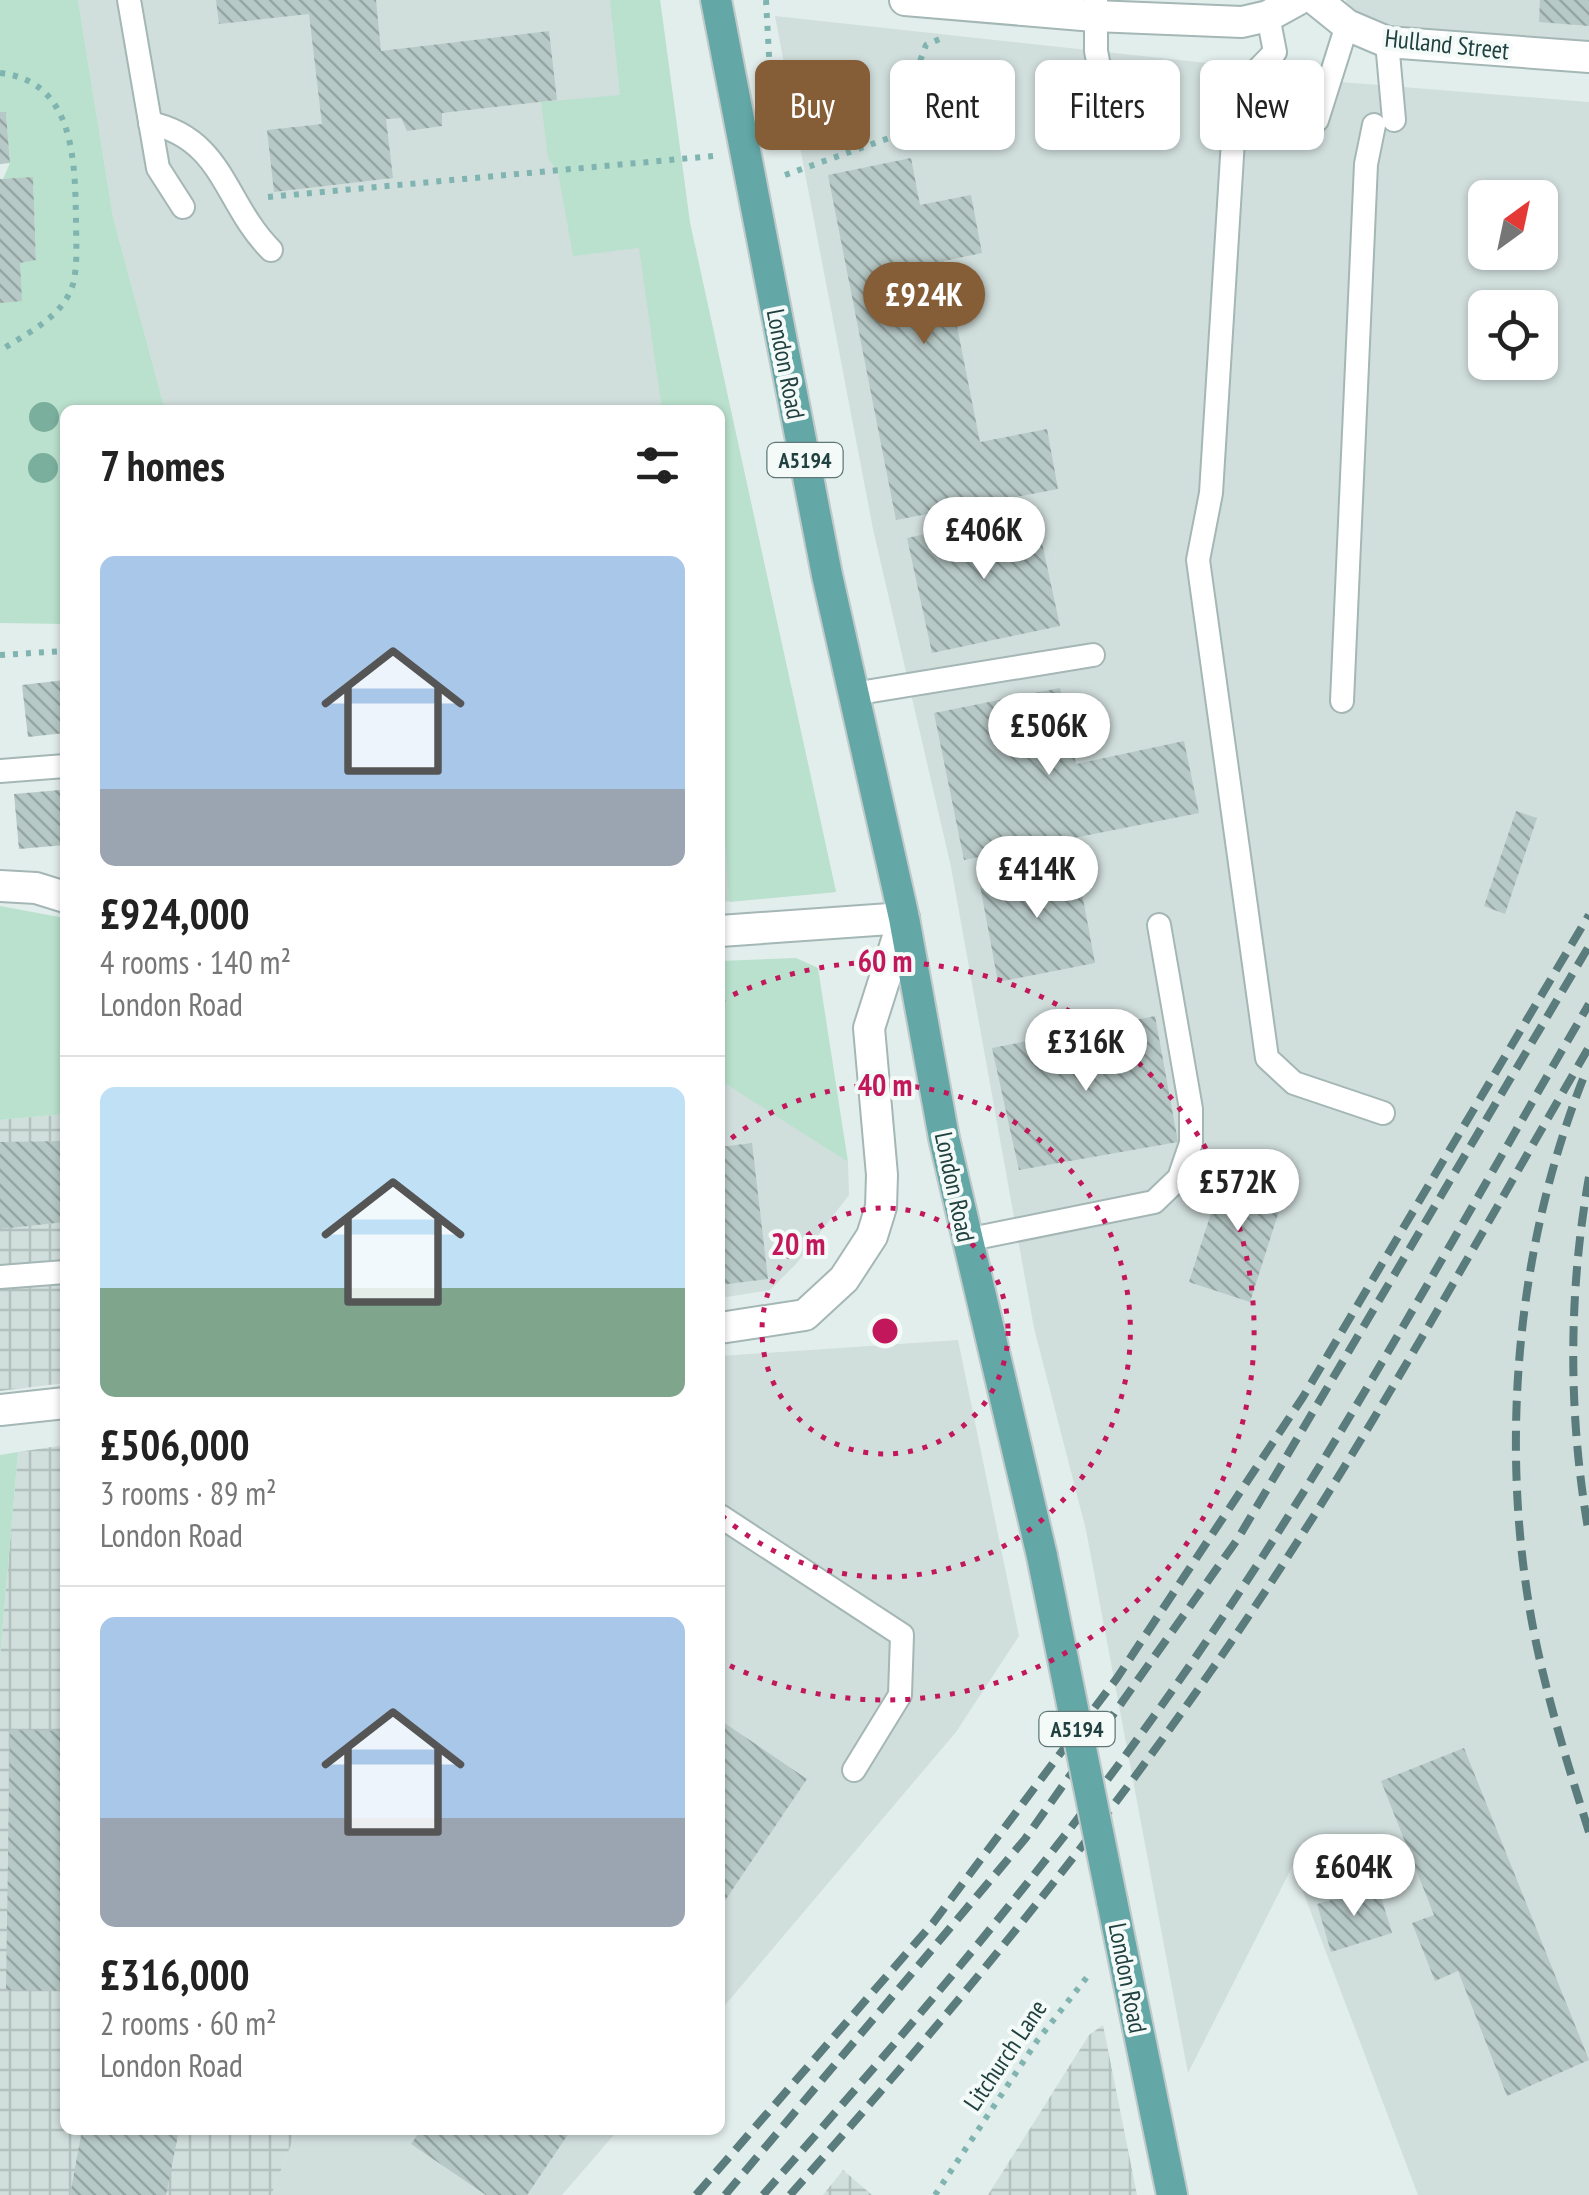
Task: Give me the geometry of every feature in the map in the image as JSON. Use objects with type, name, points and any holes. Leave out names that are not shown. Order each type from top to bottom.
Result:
[{"type":"main road","name":"London Road","points":[[716,0],[966,1240],[1042,1556],[1172,2195]]},
{"type":"street","points":[[905,0],[1255,19],[1298,0]]},
{"type":"street","name":"Hulland Street","points":[[1316,0],[1348,25],[1386,42],[1589,56]]},
{"type":"street","points":[[0,886],[36,888],[60,895]]},
{"type":"street","points":[[725,931],[904,918],[869,1028],[882,1174],[881,1207],[872,1236],[844,1279],[805,1316],[725,1328]]},
{"type":"street","points":[[0,1410],[60,1404]]},
{"type":"lane","points":[[129,0],[158,168],[183,207]]},
{"type":"lane","points":[[1095,8],[1101,60]]},
{"type":"lane","points":[[1255,19],[1275,52],[1236,92],[1211,493],[1198,560],[1267,1058],[1294,1083],[1383,1113]]},
{"type":"lane","points":[[1324,99],[1348,25]]},
{"type":"lane","points":[[1342,700],[1366,164],[1384,122],[1386,42]]},
{"type":"lane","points":[[150,123],[191,139],[213,160],[270,250]]},
{"type":"lane","points":[[853,694],[1093,655]]},
{"type":"lane","points":[[0,771],[60,766]]},
{"type":"lane","points":[[966,1240],[1154,1202],[1180,1178],[1191,1143],[1191,1109],[1159,925]]},
{"type":"lane","points":[[0,1277],[60,1272]]},
{"type":"lane","points":[[725,1519],[902,1635],[900,1695],[854,1770]]},
{"type":"path","points":[[235,200],[747,166],[793,174],[892,137],[926,46],[943,37]]},
{"type":"path","points":[[0,73],[40,84],[56,102],[75,165],[76,238],[73,284],[61,304],[42,325],[0,351]]},
{"type":"path","points":[[0,656],[60,651]]},
{"type":"path","name":"Litchurch Lane","points":[[935,2195],[1084,1976],[1124,1962]]},
{"type":"shaded area","points":[[78,0],[660,0],[690,223],[836,892],[725,902],[725,405],[164,405],[113,217]]},
{"type":"shaded area","points":[[1346,0],[1589,0],[1589,45],[1347,25]]},
{"type":"shaded area","points":[[775,16],[1179,60],[1035,60],[1035,150],[1180,150],[1180,60],[1200,62],[1200,150],[1324,150],[1324,81],[1589,102],[1589,2195],[1418,2195],[1293,1865],[1188,2073],[1086,1530],[1034,1328],[951,867],[873,529],[801,150],[870,150],[870,60],[783,60]]},
{"type":"shaded area","points":[[725,1080],[848,1162],[849,1195],[796,1264],[770,1290],[725,1297]]},
{"type":"shaded area","points":[[60,1114],[60,1384],[0,1391],[0,1120]]},
{"type":"shaded area","points":[[958,1340],[1019,1636],[956,1732],[725,2005],[725,1356]]},
{"type":"shaded area","points":[[60,1446],[60,2135],[295,2135],[271,2195],[0,2195],[0,1657],[18,1452]]},
{"type":"shaded area","points":[[1103,2025],[1137,2195],[988,2195],[1089,2035]]},
{"type":"shaded area","points":[[295,2135],[614,2135],[562,2195],[271,2195]]},
{"type":"shaded area","points":[[843,2170],[872,2195],[823,2195]]},
{"type":"green space","points":[[0,0],[78,0],[113,217],[164,405],[60,405],[60,624],[0,623],[0,303],[20,263],[36,259],[33,178],[3,179],[10,163],[6,112],[0,112]]},
{"type":"green space","points":[[610,0],[660,0],[690,223],[836,892],[729,902],[725,835],[725,405],[661,405],[639,248],[573,256],[558,172],[548,158],[541,102],[620,95]]},
{"type":"green space","points":[[0,906],[60,917],[60,1114],[0,1120]]},
{"type":"green space","points":[[796,958],[818,968],[848,1162],[725,1083],[725,961]]},
{"type":"green space","points":[[18,1452],[0,1657],[0,1455]]},
{"type":"building","points":[[216,0],[376,0],[381,51],[549,31],[557,100],[442,113],[442,126],[407,131],[401,118],[386,119],[393,178],[274,192],[267,130],[322,124],[309,14],[219,24]]},
{"type":"building","points":[[1540,0],[1589,0],[1589,26],[1539,22]]},
{"type":"building","points":[[0,112],[6,112],[10,163],[0,164]]},
{"type":"building","points":[[911,158],[920,205],[971,195],[982,253],[944,261],[980,442],[1047,429],[1058,489],[896,520],[828,175]]},
{"type":"building","points":[[33,177],[36,260],[20,263],[22,301],[0,303],[0,179]]},
{"type":"building","points":[[1035,511],[1060,626],[932,653],[907,538]]},
{"type":"building","points":[[60,681],[60,734],[28,737],[22,685]]},
{"type":"building","points":[[1060,688],[1076,764],[1184,741],[1199,813],[964,860],[934,713]]},
{"type":"building","points":[[60,790],[60,845],[19,849],[14,794]]},
{"type":"building","points":[[1516,811],[1537,818],[1505,914],[1484,906]]},
{"type":"building","points":[[1076,861],[1095,963],[998,982],[979,880]]},
{"type":"building","points":[[1155,1016],[1178,1142],[1019,1170],[992,1048]]},
{"type":"building","points":[[60,1141],[60,1223],[0,1229],[0,1142]]},
{"type":"building","points":[[752,1143],[768,1279],[725,1284],[725,1146]]},
{"type":"building","points":[[1226,1166],[1287,1186],[1250,1302],[1189,1282]]},
{"type":"building","points":[[725,1723],[807,1779],[725,1901]]},
{"type":"building","points":[[10,1730],[60,1731],[60,1991],[6,1990]]},
{"type":"building","points":[[1464,1748],[1589,2060],[1507,2096],[1458,1971],[1435,1981],[1412,1923],[1434,1915],[1381,1781]]},
{"type":"building","points":[[1378,1887],[1392,1933],[1331,1952],[1317,1904]]},
{"type":"building","points":[[81,2135],[178,2135],[166,2195],[70,2195]]},
{"type":"building","points":[[417,2135],[568,2135],[527,2195],[486,2195],[411,2144]]},
{"type":"railway","points":[[696,2195],[933,1923],[1117,1678],[1303,1397],[1589,915]]},
{"type":"railway","points":[[725,2195],[1025,1839],[1237,1540],[1589,946]]},
{"type":"railway","points":[[763,2195],[980,1942],[1083,1812],[1181,1678],[1342,1430],[1589,1004]]},
{"type":"railway","points":[[790,2195],[1006,1942],[1206,1678],[1357,1446],[1589,1047]]},
{"type":"railway","points":[[1583,1079],[1543,1207],[1530,1274],[1516,1409],[1516,1477],[1535,1639],[1589,1832]]},
{"type":"railway","points":[[1589,1177],[1577,1266],[1573,1356],[1577,1445],[1589,1534]]}]
